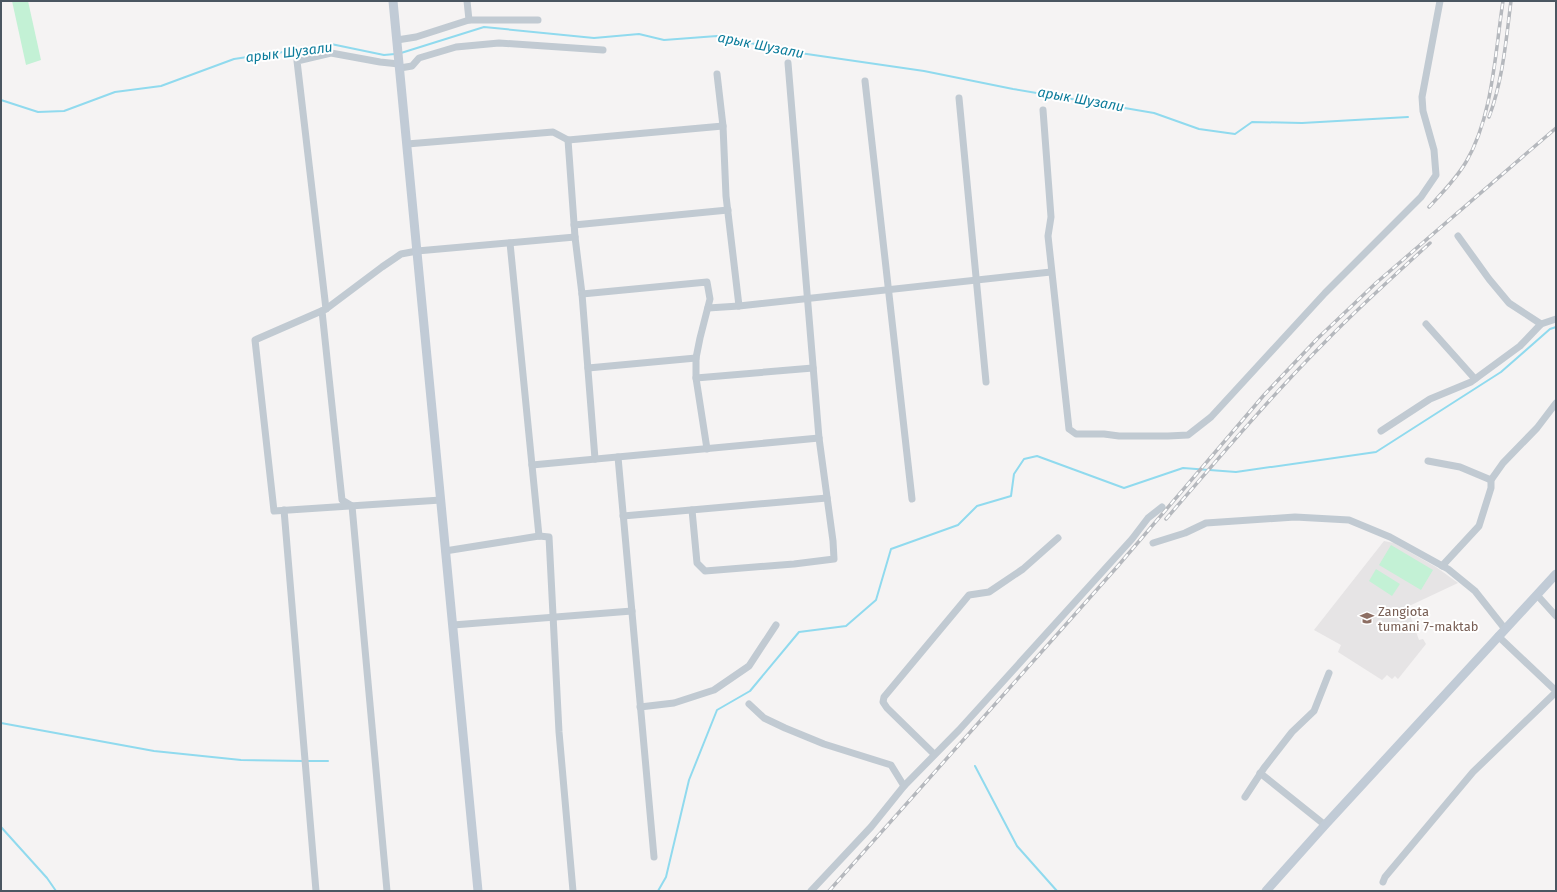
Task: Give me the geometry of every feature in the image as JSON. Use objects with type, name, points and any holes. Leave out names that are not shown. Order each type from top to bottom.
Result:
[{"type":"main road","points":[[392,1],[478,891]]},
{"type":"main road","points":[[1266,891],[1556,574]]},
{"type":"street","points":[[467,1],[468,20]]},
{"type":"street","points":[[1043,110],[1051,217],[1048,236],[1069,429],[1076,434],[1104,434],[1119,436],[1188,435],[1211,417],[1225,403],[1325,293],[1421,197],[1436,175],[1434,150],[1423,112],[1422,97],[1440,1]]},
{"type":"street","points":[[397,44],[468,20],[538,20]]},
{"type":"street","points":[[352,506],[342,500],[324,310],[297,61],[330,52],[412,66],[419,58],[456,47],[499,43],[603,50]]},
{"type":"street","points":[[692,510],[697,563],[705,571],[794,564],[834,559],[833,541],[819,438],[788,63]]},
{"type":"street","points":[[717,74],[723,126],[728,210],[738,306]]},
{"type":"street","points":[[865,81],[912,499]]},
{"type":"street","points":[[959,98],[986,382]]},
{"type":"street","points":[[407,144],[552,132],[568,140],[723,126]]},
{"type":"street","points":[[568,140],[575,237],[582,294],[595,459]]},
{"type":"street","points":[[574,225],[728,210]]},
{"type":"street","points":[[1458,236],[1489,279],[1509,303],[1541,324]]},
{"type":"street","points":[[441,500],[274,511],[255,340],[324,310],[401,254],[417,251],[575,237]]},
{"type":"street","points":[[510,243],[539,536]]},
{"type":"street","points":[[708,308],[1051,272]]},
{"type":"street","points":[[582,294],[707,282],[710,299],[696,358],[696,378],[707,449]]},
{"type":"street","points":[[1382,431],[1430,400],[1475,379],[1520,346],[1541,324],[1556,319]]},
{"type":"street","points":[[1426,324],[1475,379]]},
{"type":"street","points":[[588,368],[696,358]]},
{"type":"street","points":[[696,378],[813,368]]},
{"type":"street","points":[[1442,566],[1479,526],[1491,488],[1491,480],[1503,463],[1537,428],[1556,403]]},
{"type":"street","points":[[532,465],[819,438]]},
{"type":"street","points":[[618,457],[654,857]]},
{"type":"street","points":[[1428,461],[1460,467],[1491,480]]},
{"type":"street","points":[[623,516],[827,498]]},
{"type":"street","points":[[352,506],[387,891]]},
{"type":"street","points":[[811,891],[871,827],[904,786],[969,719],[1127,545],[1148,518],[1162,507]]},
{"type":"street","points":[[284,510],[316,891]]},
{"type":"street","points":[[1153,543],[1185,533],[1206,523],[1294,517],[1349,520],[1390,537],[1448,569],[1475,591],[1505,629]]},
{"type":"street","points":[[446,551],[539,536],[549,537],[559,732],[574,891]]},
{"type":"street","points":[[934,754],[887,708],[883,702],[884,697],[969,596],[989,592],[1023,569],[1058,538]]},
{"type":"street","points":[[1537,595],[1556,616]]},
{"type":"street","points":[[452,626],[632,610]]},
{"type":"street","points":[[640,708],[674,703],[714,690],[749,666],[776,624]]},
{"type":"street","points":[[1383,882],[1473,772],[1556,692],[1498,636]]},
{"type":"street","points":[[1245,797],[1260,773],[1292,732],[1314,711],[1329,673]]},
{"type":"street","points":[[749,704],[764,718],[785,728],[824,744],[889,764],[893,767],[904,786]]},
{"type":"street","points":[[1260,773],[1325,825]]},
{"type":"shaded area","name":"Zangiota tumani 7-maktab","points":[[1384,541],[1394,543],[1436,567],[1458,583],[1407,607],[1419,640],[1423,639],[1426,644],[1398,679],[1395,676],[1392,679],[1387,675],[1382,680],[1338,652],[1341,645],[1314,630]]},
{"type":"green space","points":[[12,1],[28,1],[41,60],[26,65]]},
{"type":"green space","points":[[1391,545],[1433,570],[1421,590],[1379,565]]},
{"type":"green space","points":[[1376,569],[1400,584],[1392,596],[1369,581]]},
{"type":"waterway","name":"арык Шузали","points":[[401,53],[484,27],[594,38],[639,34],[664,40],[717,36],[793,52],[924,71],[1013,89],[1154,113],[1199,129],[1235,134],[1252,122],[1302,123],[1408,117]]},
{"type":"waterway","name":"арык Шузали","points":[[1,100],[38,112],[64,111],[115,92],[161,86],[234,59],[331,44],[384,55],[395,54]]},
{"type":"waterway","points":[[658,891],[666,877],[689,780],[717,710],[750,691],[799,632],[846,626],[876,600],[891,549],[958,525],[977,506],[1011,496],[1014,474],[1024,459],[1037,456],[1124,488],[1183,468],[1236,472],[1376,452],[1501,372],[1550,329],[1556,327]]},
{"type":"waterway","points":[[1,723],[154,751],[241,760],[303,761]]},
{"type":"waterway","points":[[307,761],[328,761]]},
{"type":"waterway","points":[[975,766],[1017,846],[1057,891]]},
{"type":"waterway","points":[[1,827],[47,878],[56,891]]},
{"type":"railway","points":[[1429,207],[1449,186],[1466,162],[1482,125],[1492,84],[1503,1]]},
{"type":"railway","points":[[1489,117],[1501,74],[1511,1]]},
{"type":"railway","points":[[829,891],[1117,567],[1264,395],[1318,338],[1376,283],[1556,128]]},
{"type":"railway","points":[[1166,519],[1244,428],[1305,362],[1364,303],[1430,243]]},
{"type":"place","name":"Zangiota tumani 7-maktab","points":[[1367,618]]}]
